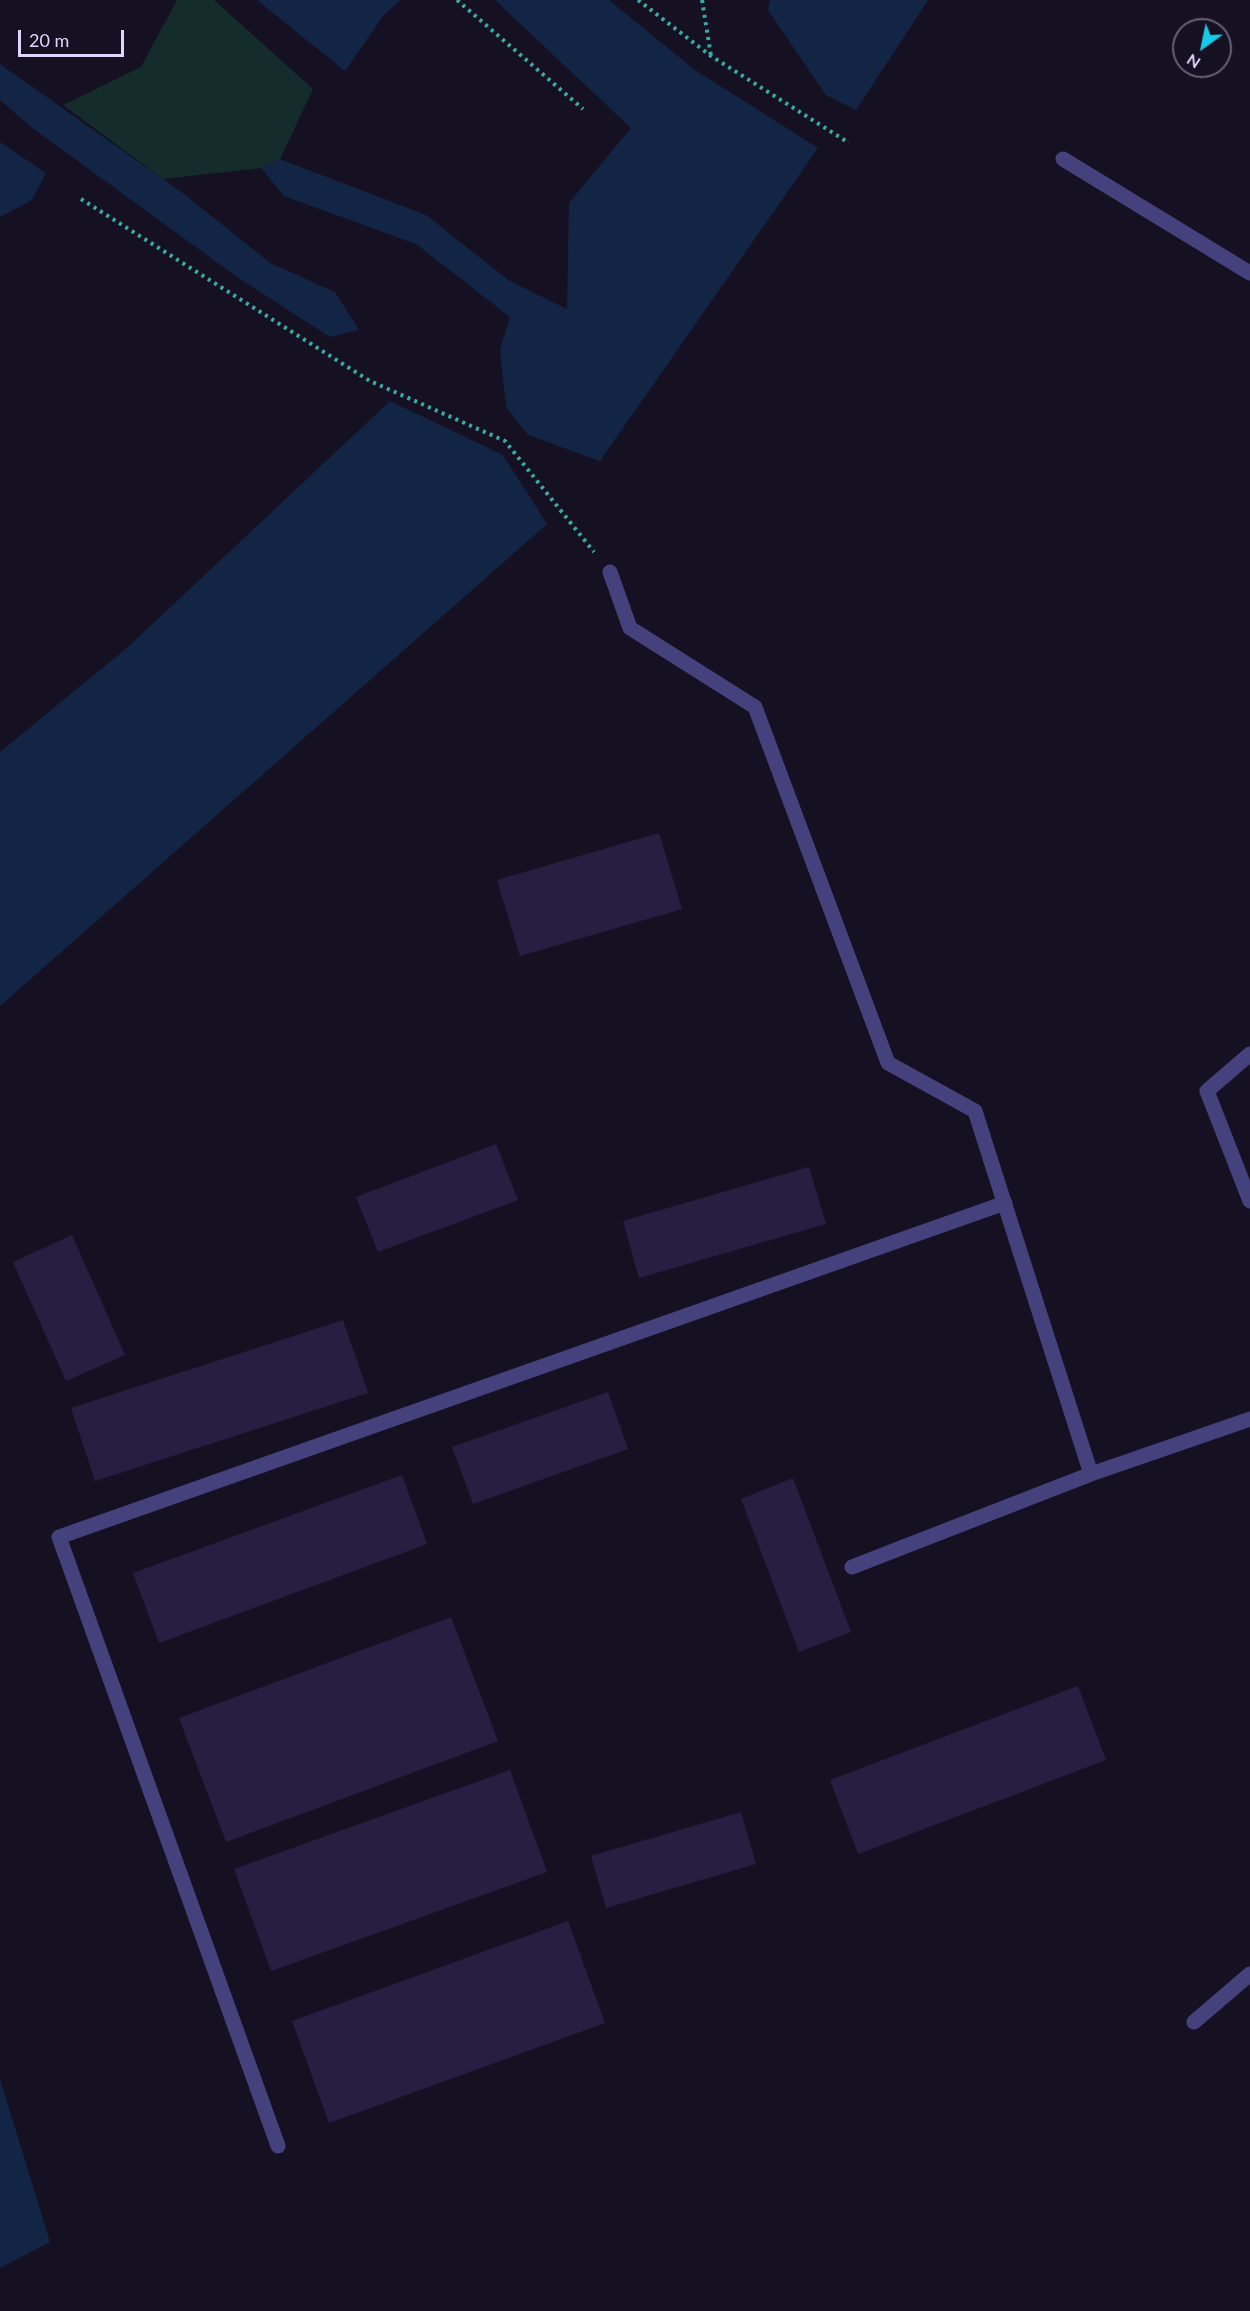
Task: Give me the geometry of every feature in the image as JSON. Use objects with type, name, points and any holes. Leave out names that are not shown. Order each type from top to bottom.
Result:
[{"type":"street","points":[[1063,159],[1250,273]]},
{"type":"street","points":[[610,572],[630,628],[755,706],[888,1063],[975,1111],[1091,1474]]},
{"type":"street","points":[[1250,1054],[1207,1091],[1250,1201]]},
{"type":"street","points":[[278,2146],[59,1538],[1005,1203]]},
{"type":"street","points":[[852,1567],[1091,1474],[1202,1438],[1250,1419]]},
{"type":"street","points":[[1194,2022],[1250,1974]]},
{"type":"path","points":[[457,0],[583,109]]},
{"type":"path","points":[[638,0],[711,56],[849,143]]},
{"type":"path","points":[[702,0],[711,56]]},
{"type":"path","points":[[81,199],[370,381],[505,441],[610,572]]},
{"type":"green space","points":[[177,0],[214,0],[313,89],[280,159],[261,168],[163,179],[63,105],[141,67]]},
{"type":"water","points":[[257,0],[400,0],[384,15],[345,71]]},
{"type":"water","points":[[495,0],[609,0],[695,70],[818,148],[600,461],[528,435],[506,407],[500,349],[510,317],[416,244],[284,196],[261,168],[280,159],[426,215],[508,280],[567,309],[569,203],[631,128]]},
{"type":"water","points":[[770,0],[928,0],[856,110],[826,95],[768,10]]},
{"type":"water","points":[[0,64],[184,194],[270,263],[335,292],[359,330],[330,337],[237,277],[31,127],[0,100]]},
{"type":"water","points":[[0,142],[46,173],[32,200],[0,217]]},
{"type":"water","points":[[390,401],[503,455],[547,524],[0,1006],[0,752],[128,647]]},
{"type":"water","points":[[0,2079],[50,2242],[0,2268]]},
{"type":"building","points":[[659,833],[682,909],[520,956],[497,880]]},
{"type":"building","points":[[496,1144],[518,1200],[378,1252],[356,1197]]},
{"type":"building","points":[[809,1167],[826,1224],[639,1278],[623,1221]]},
{"type":"building","points":[[72,1235],[125,1355],[66,1381],[13,1262]]},
{"type":"building","points":[[343,1320],[368,1393],[95,1481],[71,1408]]},
{"type":"building","points":[[608,1392],[628,1449],[473,1504],[452,1447]]},
{"type":"building","points":[[402,1475],[427,1544],[159,1643],[133,1573]]},
{"type":"building","points":[[793,1478],[851,1632],[799,1652],[741,1499]]},
{"type":"building","points":[[451,1617],[498,1741],[226,1842],[179,1718]]},
{"type":"building","points":[[1078,1686],[1106,1760],[858,1854],[830,1780]]},
{"type":"building","points":[[510,1770],[547,1872],[271,1971],[234,1869]]},
{"type":"building","points":[[741,1812],[756,1864],[606,1908],[591,1856]]},
{"type":"building","points":[[568,1921],[605,2023],[329,2123],[292,2021]]}]
